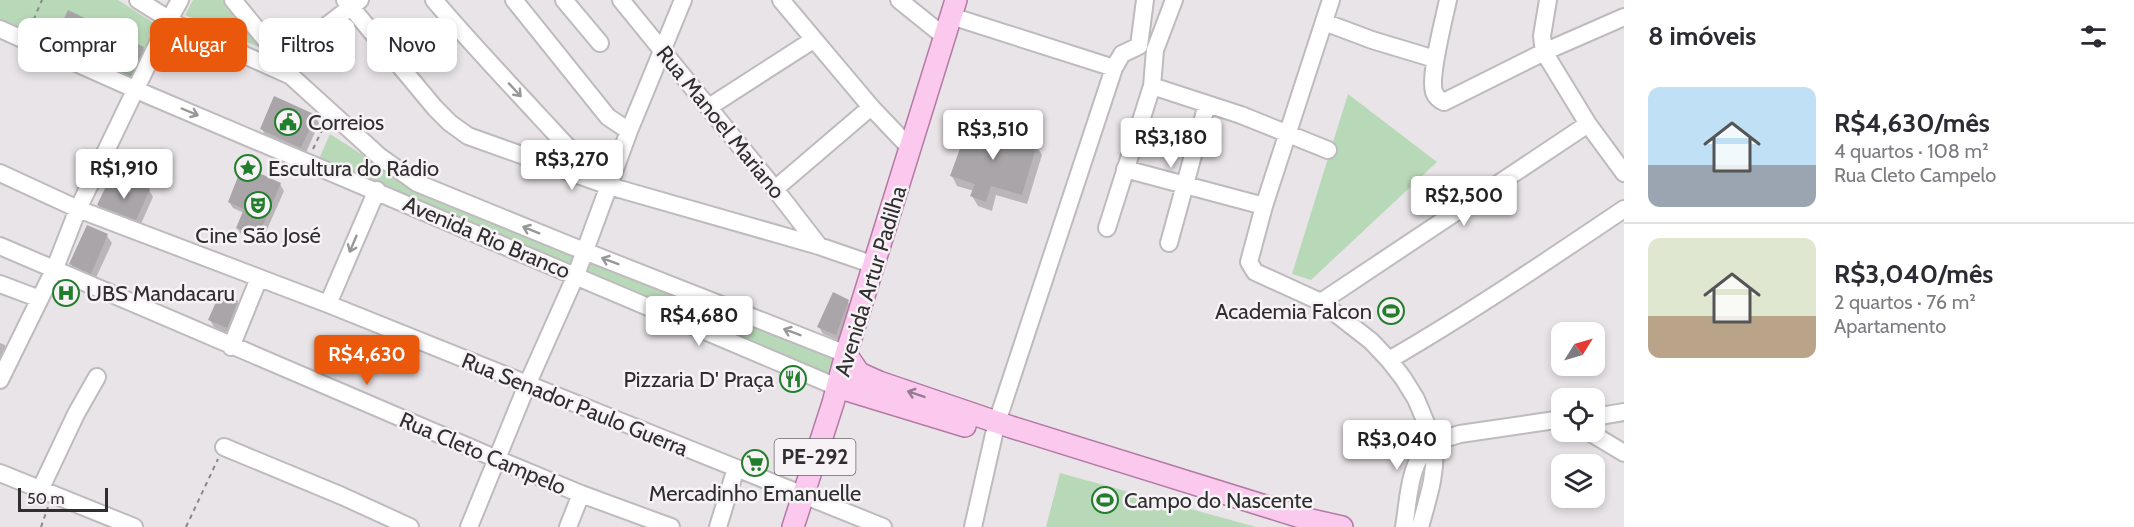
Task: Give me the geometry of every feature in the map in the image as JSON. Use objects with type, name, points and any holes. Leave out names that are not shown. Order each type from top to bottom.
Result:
[{"type":"main road","name":"Avenida Artur Padilha","points":[[793,527],[954,8]]},
{"type":"main road","points":[[846,354],[856,370],[867,377],[1002,431]]},
{"type":"main road","points":[[837,387],[1342,527]]},
{"type":"main road","points":[[1051,445],[1286,527]]},
{"type":"street","points":[[138,0],[166,18]]},
{"type":"street","points":[[170,18],[180,0]]},
{"type":"street","points":[[233,0],[259,32]]},
{"type":"street","points":[[434,0],[553,131],[610,183]]},
{"type":"street","points":[[514,0],[608,117],[628,132]]},
{"type":"street","points":[[564,0],[600,43]]},
{"type":"street","name":"Rua Manoel Mariano","points":[[621,0],[710,107],[819,246]]},
{"type":"street","points":[[469,527],[527,385],[576,275],[628,132],[683,0]]},
{"type":"street","points":[[781,0],[871,107],[911,149]]},
{"type":"street","points":[[899,0],[945,37]]},
{"type":"street","points":[[1107,228],[1152,86],[1147,48],[1146,0]]},
{"type":"street","points":[[973,527],[1114,68],[1122,54],[1147,48],[1174,0]]},
{"type":"street","points":[[1331,0],[1249,256],[1251,268],[1263,276],[1321,302],[1371,341],[1389,360],[1416,399],[1434,442],[1436,461],[1420,527]]},
{"type":"street","points":[[1448,0],[1435,59],[1434,92],[1440,100],[1448,101],[1544,52],[1624,16]]},
{"type":"street","points":[[1548,0],[1542,36],[1544,52],[1588,124],[1624,173]]},
{"type":"street","points":[[333,18],[352,2],[435,108],[468,136],[874,265]]},
{"type":"street","points":[[954,8],[1114,68]]},
{"type":"street","points":[[1324,22],[1372,40],[1435,59]]},
{"type":"street","name":"Avenida Rio Branco","points":[[0,28],[18,36]]},
{"type":"street","points":[[710,107],[813,40]]},
{"type":"street","points":[[247,56],[291,76]]},
{"type":"street","points":[[0,380],[55,268],[78,210],[150,60]]},
{"type":"street","name":"Avenida Rio Branco","points":[[98,72],[837,387]]},
{"type":"street","points":[[289,72],[291,76]]},
{"type":"street","name":"Avenida Rio Branco","points":[[291,76],[329,113],[379,156],[417,183],[846,354]]},
{"type":"street","points":[[1152,86],[1288,133],[1328,150]]},
{"type":"street","points":[[1169,243],[1207,104]]},
{"type":"street","points":[[775,189],[871,107]]},
{"type":"street","points":[[1321,302],[1588,124]]},
{"type":"street","points":[[1125,169],[1264,206]]},
{"type":"street","name":"Rua Senador Paulo Guerra","points":[[0,174],[78,210],[328,304],[883,527]]},
{"type":"street","points":[[328,304],[376,190]]},
{"type":"street","points":[[1389,360],[1443,329],[1624,209]]},
{"type":"street","name":"Rua Cleto Campelo","points":[[0,246],[55,268],[231,347],[497,459],[581,494],[671,527]]},
{"type":"street","points":[[231,347],[259,278]]},
{"type":"street","points":[[0,284],[40,299]]},
{"type":"street","points":[[47,491],[76,414],[97,377]]},
{"type":"street","points":[[1605,415],[1624,412]]},
{"type":"street","points":[[1404,527],[1415,468],[1425,448],[1434,442],[1460,434],[1551,420]]},
{"type":"street","points":[[1605,442],[1624,453]]},
{"type":"street","points":[[224,447],[410,527]]},
{"type":"street","points":[[718,527],[736,468]]},
{"type":"street","points":[[0,473],[134,527]]},
{"type":"street","points":[[568,527],[581,494]]},
{"type":"path","points":[[34,18],[42,0]]},
{"type":"path","points":[[308,161],[329,113]]},
{"type":"path","points":[[186,527],[224,447]]},
{"type":"path","points":[[41,527],[47,491]]},
{"type":"green space","points":[[0,0],[118,0],[150,21],[150,39],[138,62],[138,18],[18,18],[18,28],[0,20]]},
{"type":"green space","points":[[193,0],[222,0],[237,18],[192,18],[185,15]]},
{"type":"green space","points":[[247,31],[259,46],[247,42]]},
{"type":"green space","points":[[117,72],[133,72],[130,78]]},
{"type":"green space","points":[[1348,94],[1437,162],[1311,280],[1292,274]]},
{"type":"green space","points":[[330,134],[424,194],[837,356],[831,376],[642,294],[318,161]]},
{"type":"green space","points":[[553,139],[584,171],[535,155]]},
{"type":"green space","name":"Campo do Nascente","points":[[1060,473],[1256,527],[1046,527]]},
{"type":"building","points":[[68,10],[84,18],[64,18]]},
{"type":"building","points":[[138,44],[144,47],[138,60]]},
{"type":"building","name":"Correios","points":[[274,96],[316,115],[301,148],[260,129]]},
{"type":"building","points":[[970,121],[1037,144],[1022,195],[991,186],[986,202],[970,196],[975,184],[950,176]]},
{"type":"building","name":"Cine São José","points":[[241,169],[258,176],[259,173],[281,183],[258,237],[236,228],[244,209],[228,202]]},
{"type":"building","points":[[135,181],[150,189],[136,220],[97,205],[108,182],[130,192]]},
{"type":"building","points":[[87,225],[108,234],[91,274],[69,264]]},
{"type":"building","points":[[833,292],[849,300],[836,335],[817,327]]},
{"type":"building","points":[[220,293],[238,301],[227,328],[208,320]]},
{"type":"place","name":"Correios","points":[[288,122]]},
{"type":"place","name":"Escultura do Rádio","points":[[248,168]]},
{"type":"place","name":"Cine São José","points":[[258,205]]},
{"type":"place","name":"UBS Mandacaru","points":[[66,293]]},
{"type":"place","name":"Academia Falcon","points":[[1391,311]]},
{"type":"place","name":"Pizzaria D' Praça","points":[[793,379]]},
{"type":"place","name":"Mercadinho Emanuelle","points":[[755,463]]},
{"type":"place","name":"Campo do Nascente","points":[[1105,500]]}]
